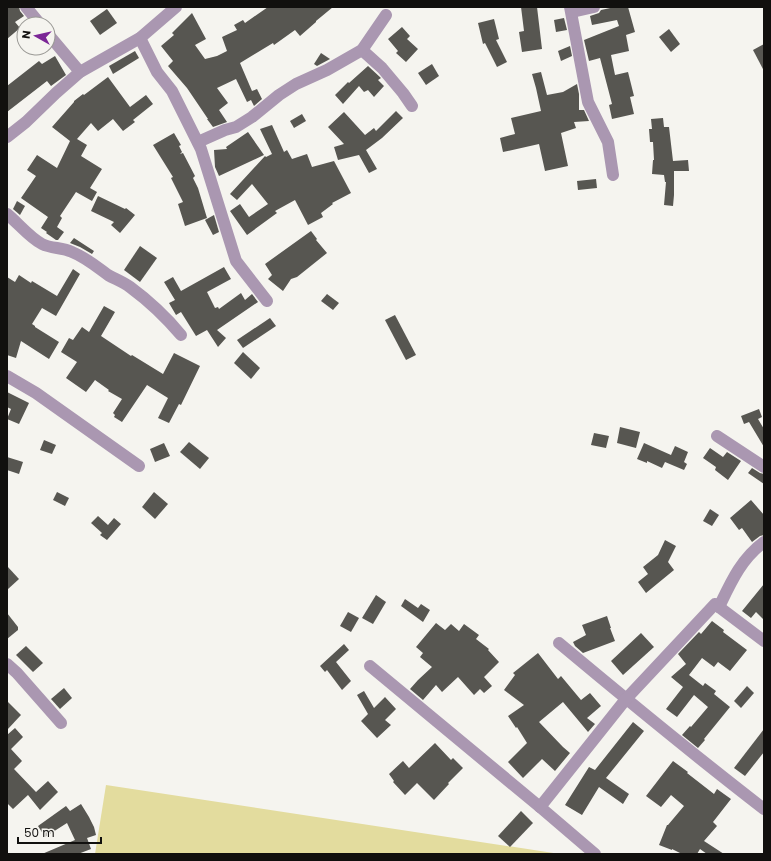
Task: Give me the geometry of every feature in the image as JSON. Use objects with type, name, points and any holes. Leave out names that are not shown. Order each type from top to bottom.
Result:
[{"type":"street","points":[[26,7],[33,16]]},
{"type":"street","points":[[7,137],[26,122],[56,92],[80,72],[140,38],[176,7]]},
{"type":"street","points":[[594,7],[571,10],[588,102],[608,142],[613,175]]},
{"type":"street","points":[[198,142],[225,130],[236,127],[296,84],[327,70],[362,50],[386,15]]},
{"type":"street","points":[[140,38],[157,72],[172,91],[198,142],[236,261],[267,301]]},
{"type":"street","points":[[56,44],[80,72]]},
{"type":"street","points":[[362,50],[382,68],[412,106]]},
{"type":"street","points":[[7,214],[34,239],[42,244],[73,252],[129,286],[156,308],[181,336]]},
{"type":"street","points":[[7,376],[36,393],[139,466]]},
{"type":"street","points":[[717,436],[764,466]]},
{"type":"street","points":[[719,606],[736,572],[754,549],[764,542]]},
{"type":"street","points":[[540,807],[626,699],[715,604],[764,641]]},
{"type":"street","points":[[559,643],[717,773],[764,809]]},
{"type":"street","points":[[7,664],[17,673],[61,723]]},
{"type":"street","points":[[370,666],[595,854]]},
{"type":"shaded area","points":[[106,785],[560,854],[95,854]]},
{"type":"building","points":[[7,7],[19,7],[24,16],[16,16],[16,31],[7,39]]},
{"type":"building","points":[[268,7],[333,7],[300,36],[295,30],[274,45],[273,43],[240,63],[252,91],[257,89],[262,99],[254,106],[251,100],[247,102],[236,79],[217,88],[228,103],[219,110],[227,122],[213,127],[187,88],[168,66],[173,61],[161,46],[174,35],[172,33],[192,13],[206,39],[195,45],[205,59],[217,56],[227,51],[222,37],[237,30],[234,25],[243,20],[245,23]]},
{"type":"building","points":[[521,7],[537,7],[542,49],[522,52],[519,32],[524,31]]},
{"type":"building","points":[[615,7],[628,7],[635,32],[626,35],[629,51],[611,55],[615,75],[628,72],[634,96],[630,97],[634,114],[612,119],[609,105],[612,104],[600,58],[589,61],[584,40],[619,26],[617,20],[592,25],[590,16],[599,13],[601,10]]},
{"type":"building","points":[[107,9],[117,23],[100,35],[90,21]]},
{"type":"building","points":[[564,18],[567,30],[556,32],[554,20]]},
{"type":"building","points":[[494,19],[499,39],[496,40],[507,62],[497,67],[485,43],[483,44],[478,23]]},
{"type":"building","points":[[402,27],[410,36],[407,39],[418,49],[406,62],[396,53],[398,51],[388,39]]},
{"type":"building","points":[[669,29],[680,44],[671,52],[659,37]]},
{"type":"building","points":[[764,44],[764,71],[753,50]]},
{"type":"building","points":[[570,46],[572,56],[561,61],[558,51]]},
{"type":"building","points":[[135,51],[139,58],[113,74],[109,66]]},
{"type":"building","points":[[321,53],[330,59],[317,66],[314,64]]},
{"type":"building","points":[[55,56],[66,75],[51,86],[47,81],[7,112],[7,86],[39,61],[42,64]]},
{"type":"building","points":[[432,64],[439,76],[426,85],[418,73]]},
{"type":"building","points":[[368,66],[381,78],[378,80],[384,86],[374,97],[368,90],[364,92],[359,86],[343,104],[335,95]]},
{"type":"building","points":[[541,72],[547,95],[563,92],[577,84],[579,94],[579,110],[584,110],[589,121],[574,122],[576,128],[561,133],[568,166],[545,171],[539,144],[503,152],[500,138],[515,134],[511,118],[541,111],[532,74]]},
{"type":"building","points":[[108,77],[130,107],[146,95],[153,104],[133,120],[135,122],[123,131],[113,119],[98,131],[91,123],[77,139],[87,145],[81,156],[102,169],[90,188],[97,192],[92,201],[76,192],[60,216],[62,218],[57,227],[64,232],[58,240],[56,240],[41,228],[48,217],[21,198],[36,176],[27,170],[37,155],[57,168],[70,141],[52,127],[74,101]]},
{"type":"building","points":[[396,111],[403,118],[382,138],[366,150],[377,169],[369,173],[359,155],[338,160],[334,147],[344,144],[328,127],[344,112],[365,135],[374,128],[376,131]]},
{"type":"building","points":[[302,114],[306,121],[294,128],[290,121]]},
{"type":"building","points":[[663,118],[664,127],[669,127],[673,161],[688,160],[689,171],[674,171],[673,206],[664,205],[666,182],[664,175],[652,174],[654,160],[653,142],[650,142],[649,129],[652,129],[651,119]]},
{"type":"building","points":[[272,125],[284,152],[287,150],[292,159],[307,154],[312,167],[334,161],[351,193],[332,203],[333,204],[321,213],[323,217],[308,225],[295,200],[275,211],[277,213],[247,235],[230,211],[240,204],[249,217],[268,204],[252,184],[237,200],[230,194],[265,156],[266,157],[272,154],[260,129]]},
{"type":"building","points":[[248,132],[264,155],[219,176],[215,167],[214,150],[227,149],[226,147]]},
{"type":"building","points":[[174,133],[181,145],[179,146],[182,152],[180,154],[183,153],[195,176],[193,178],[198,188],[207,218],[185,226],[178,204],[183,202],[171,178],[173,177],[153,145]]},
{"type":"building","points":[[596,179],[597,188],[578,190],[577,181]]},
{"type":"building","points":[[98,196],[125,209],[126,208],[135,215],[120,233],[111,225],[114,222],[91,211]]},
{"type":"building","points":[[17,201],[25,206],[20,215],[13,209]]},
{"type":"building","points":[[214,215],[219,232],[213,235],[205,220]]},
{"type":"building","points":[[311,231],[317,239],[316,240],[327,253],[297,277],[291,279],[283,291],[268,279],[272,275],[265,264]]},
{"type":"building","points":[[74,238],[94,251],[92,254],[70,243]]},
{"type":"building","points":[[140,246],[157,258],[140,282],[124,270]]},
{"type":"building","points":[[224,267],[231,279],[207,292],[215,308],[218,307],[219,309],[241,293],[245,300],[252,294],[258,302],[217,330],[226,338],[218,347],[207,330],[196,336],[181,312],[176,315],[169,303],[175,300],[164,282],[173,277],[181,291]]},
{"type":"building","points":[[73,269],[80,274],[56,316],[42,308],[32,324],[59,342],[49,359],[21,341],[16,358],[7,355],[7,277],[15,282],[19,275],[57,296]]},
{"type":"building","points":[[327,294],[339,303],[333,310],[321,301]]},
{"type":"building","points":[[104,306],[115,312],[101,336],[131,356],[132,355],[163,374],[174,353],[200,366],[181,405],[179,404],[169,423],[158,418],[168,398],[147,385],[122,422],[114,417],[115,415],[113,413],[122,399],[108,391],[109,390],[95,380],[86,392],[66,378],[77,362],[61,352],[69,338],[73,340],[82,327],[89,332]]},
{"type":"building","points":[[395,315],[416,355],[406,360],[385,320]]},
{"type":"building","points":[[270,318],[276,326],[243,348],[237,340]]},
{"type":"building","points":[[243,352],[260,368],[251,379],[234,363]]},
{"type":"building","points":[[7,392],[29,403],[19,424],[7,419],[11,409],[7,407]]},
{"type":"building","points":[[759,409],[762,417],[758,419],[764,429],[764,447],[749,422],[744,424],[741,416]]},
{"type":"building","points":[[620,427],[640,432],[636,448],[617,443]]},
{"type":"building","points":[[594,433],[609,436],[606,448],[591,445]]},
{"type":"building","points":[[44,440],[56,445],[52,454],[40,450]]},
{"type":"building","points":[[189,442],[209,458],[200,469],[180,452]]},
{"type":"building","points":[[164,443],[170,456],[155,462],[150,449]]},
{"type":"building","points":[[644,443],[671,455],[675,446],[688,452],[684,462],[687,464],[684,470],[665,462],[662,468],[647,461],[647,463],[637,459]]},
{"type":"building","points":[[710,448],[723,457],[727,452],[741,461],[728,480],[715,470],[716,467],[703,458]]},
{"type":"building","points":[[7,457],[23,462],[19,474],[7,470]]},
{"type":"building","points":[[752,468],[764,474],[764,484],[748,473]]},
{"type":"building","points":[[57,492],[69,498],[65,506],[53,500]]},
{"type":"building","points":[[154,492],[168,504],[155,519],[142,507]]},
{"type":"building","points":[[751,500],[764,515],[764,535],[752,542],[742,528],[739,530],[730,518]]},
{"type":"building","points":[[710,509],[719,515],[712,526],[703,521]]},
{"type":"building","points":[[98,516],[108,525],[114,518],[121,524],[107,540],[100,535],[102,533],[91,523]]},
{"type":"building","points":[[665,540],[676,546],[668,562],[674,570],[646,593],[638,582],[648,574],[643,567],[658,555]]},
{"type":"building","points":[[7,566],[19,579],[7,590]]},
{"type":"building","points":[[764,584],[764,620],[756,612],[751,618],[742,611]]},
{"type":"building","points":[[376,595],[386,602],[373,624],[362,618]]},
{"type":"building","points":[[405,599],[418,608],[421,604],[430,610],[423,622],[401,606]]},
{"type":"building","points":[[348,612],[359,618],[351,632],[340,626]]},
{"type":"building","points":[[7,613],[18,627],[18,630],[7,639]]},
{"type":"building","points":[[607,616],[615,641],[583,653],[575,646],[573,642],[586,635],[582,625]]},
{"type":"building","points":[[712,621],[724,630],[723,632],[747,650],[730,671],[718,662],[714,667],[702,658],[689,675],[703,686],[705,683],[716,691],[714,694],[730,707],[698,748],[682,735],[708,707],[694,695],[677,717],[666,709],[683,687],[671,677],[686,664],[678,654],[699,632],[701,634]]},
{"type":"building","points":[[436,623],[445,630],[451,624],[459,631],[464,624],[479,635],[476,639],[489,649],[488,650],[499,662],[484,677],[492,686],[484,693],[480,689],[474,695],[458,677],[442,692],[436,685],[423,700],[410,689],[432,667],[420,657],[423,653],[416,647]]},
{"type":"building","points":[[641,633],[654,647],[623,675],[611,661]]},
{"type":"building","points":[[344,644],[349,650],[336,662],[351,681],[342,690],[327,670],[325,672],[320,666]]},
{"type":"building","points":[[26,646],[43,663],[33,672],[16,655]]},
{"type":"building","points":[[538,653],[558,679],[561,676],[581,700],[590,693],[601,706],[587,718],[595,724],[588,732],[563,702],[539,722],[570,753],[555,771],[542,759],[523,778],[508,762],[527,743],[508,716],[524,705],[504,690],[515,675],[513,673]]},
{"type":"building","points":[[747,686],[754,693],[741,708],[734,701]]},
{"type":"building","points":[[64,688],[72,698],[60,709],[51,699]]},
{"type":"building","points":[[364,691],[374,708],[385,697],[396,709],[385,720],[391,725],[377,738],[361,721],[368,714],[357,695]]},
{"type":"building","points":[[7,701],[21,715],[7,730]]},
{"type":"building","points":[[633,722],[644,731],[606,778],[629,794],[623,804],[599,787],[582,815],[565,805],[589,767],[595,770]]},
{"type":"building","points":[[15,728],[23,737],[11,749],[22,761],[14,769],[36,792],[48,781],[58,792],[40,810],[28,795],[13,809],[7,803],[7,735]]},
{"type":"building","points":[[764,729],[764,752],[745,776],[734,768]]},
{"type":"building","points":[[435,743],[451,760],[453,758],[463,768],[434,800],[417,783],[405,795],[393,782],[394,781],[389,774],[403,761],[409,768]]},
{"type":"building","points":[[673,761],[714,794],[717,789],[731,799],[713,822],[717,826],[704,841],[724,854],[707,854],[700,849],[697,854],[682,854],[659,845],[667,825],[684,806],[671,795],[661,807],[646,796]]},
{"type":"building","points":[[81,804],[94,827],[96,835],[87,838],[91,849],[78,854],[42,854],[75,840],[67,823],[45,837],[38,826],[66,806],[70,811]]},
{"type":"building","points":[[521,811],[533,823],[510,847],[498,836]]}]
